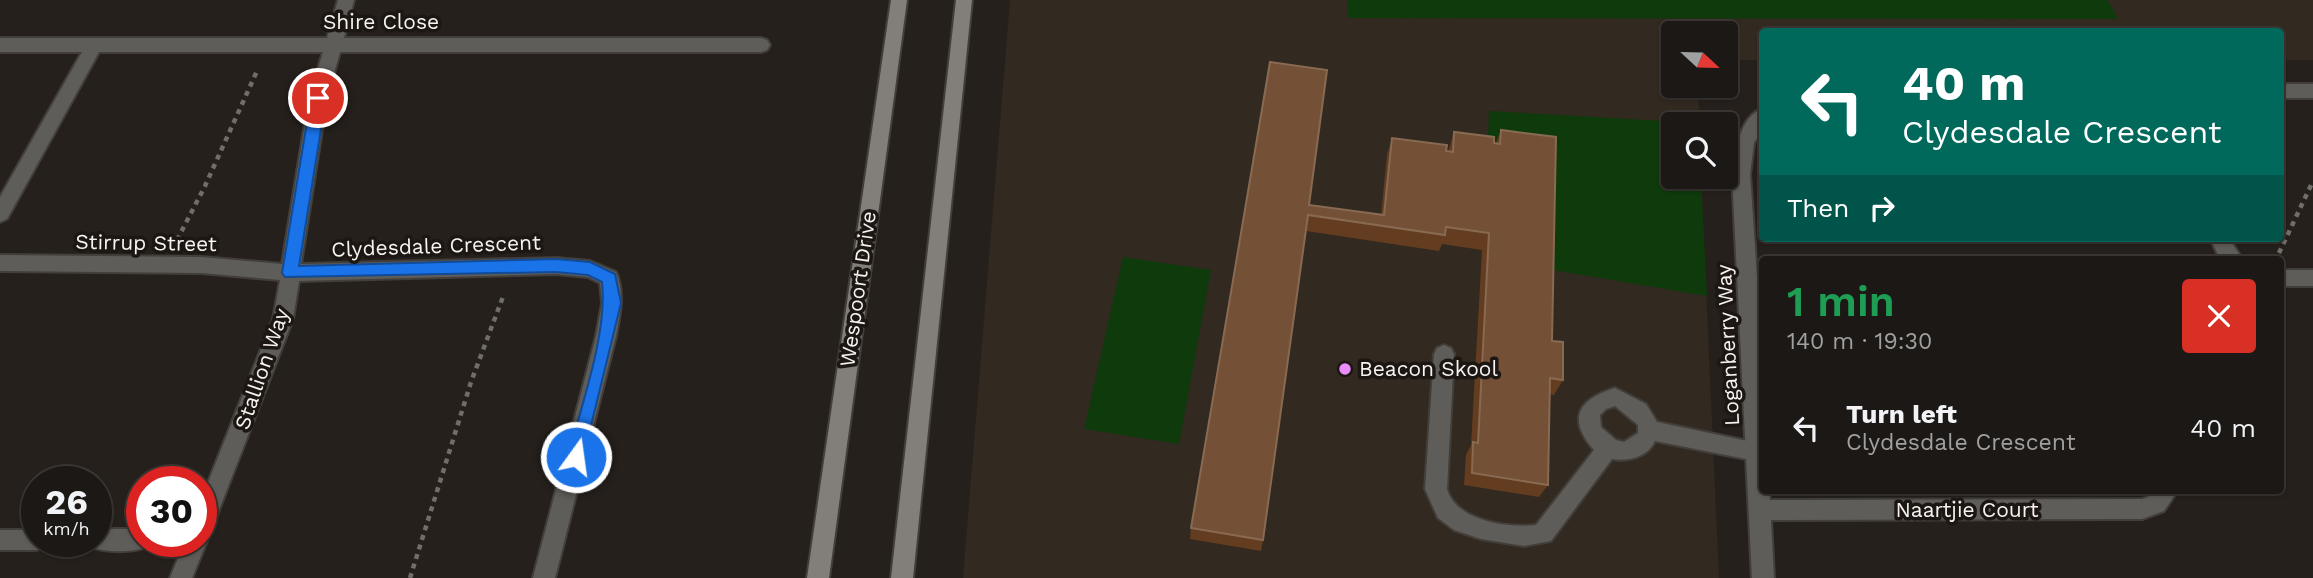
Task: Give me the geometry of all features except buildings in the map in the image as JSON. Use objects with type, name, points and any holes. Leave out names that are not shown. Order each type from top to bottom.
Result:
[{"type":"main road","name":"Wespoort Drive","points":[[818,578],[899,0]]},
{"type":"main road","points":[[902,578],[964,0]]},
{"type":"street","name":"Stallion Way","points":[[217,488],[283,319],[318,98],[346,0]]},
{"type":"street","name":"Shire Close","points":[[0,45],[761,45]]},
{"type":"street","points":[[0,214],[93,45]]},
{"type":"street","points":[[2284,91],[2313,91]]},
{"type":"street","name":"Loganberry Way","points":[[1759,121],[1745,142],[1741,174],[1757,321],[1756,452],[1763,578]]},
{"type":"street","name":"Stirrup Street","points":[[0,263],[201,265],[290,273]]},
{"type":"street","name":"Clydesdale Crescent","points":[[290,273],[556,266],[590,269],[609,278],[612,303],[607,336],[544,578]]},
{"type":"street","points":[[2284,278],[2313,278]]},
{"type":"street","points":[[1444,354],[1436,489],[1438,503],[1444,512],[1464,526],[1531,537],[1543,534],[1608,447]]},
{"type":"street","points":[[1615,397],[1629,401],[1640,409],[1647,420],[1647,430],[1643,443],[1634,450],[1621,452],[1597,440],[1590,428],[1589,416],[1593,406],[1603,399],[1615,397]]},
{"type":"street","points":[[1647,430],[1756,452]]},
{"type":"street","name":"Naartjie Court","points":[[1758,510],[2143,509],[2157,504],[2166,494]]},
{"type":"street","points":[[0,540],[21,540]]},
{"type":"street","points":[[181,578],[190,557]]},
{"type":"path","points":[[165,264],[205,186],[270,45]]},
{"type":"path","points":[[2278,256],[2313,181]]},
{"type":"path","points":[[410,578],[471,382],[513,267]]},
{"type":"shaded area","name":"Beacon Skool","points":[[1010,0],[2313,0],[2313,60],[2284,60],[2284,28],[1759,28],[1759,60],[1738,60],[1738,21],[1661,21],[1661,98],[1698,98],[1699,112],[1661,112],[1661,189],[1702,189],[1719,578],[963,578]]},
{"type":"green space","points":[[1347,0],[2108,0],[2118,19],[1348,18]]},
{"type":"green space","points":[[1489,111],[1661,121],[1661,189],[1702,189],[1707,296],[1546,269],[1487,160]]},
{"type":"green space","points":[[1123,257],[1211,270],[1179,444],[1084,429]]},
{"type":"place","name":"Beacon Skool","points":[[1345,369]]},
{"type":"route","points":[[318,98],[290,273],[556,266],[590,269],[609,278],[612,303],[607,336],[576,457]]}]
